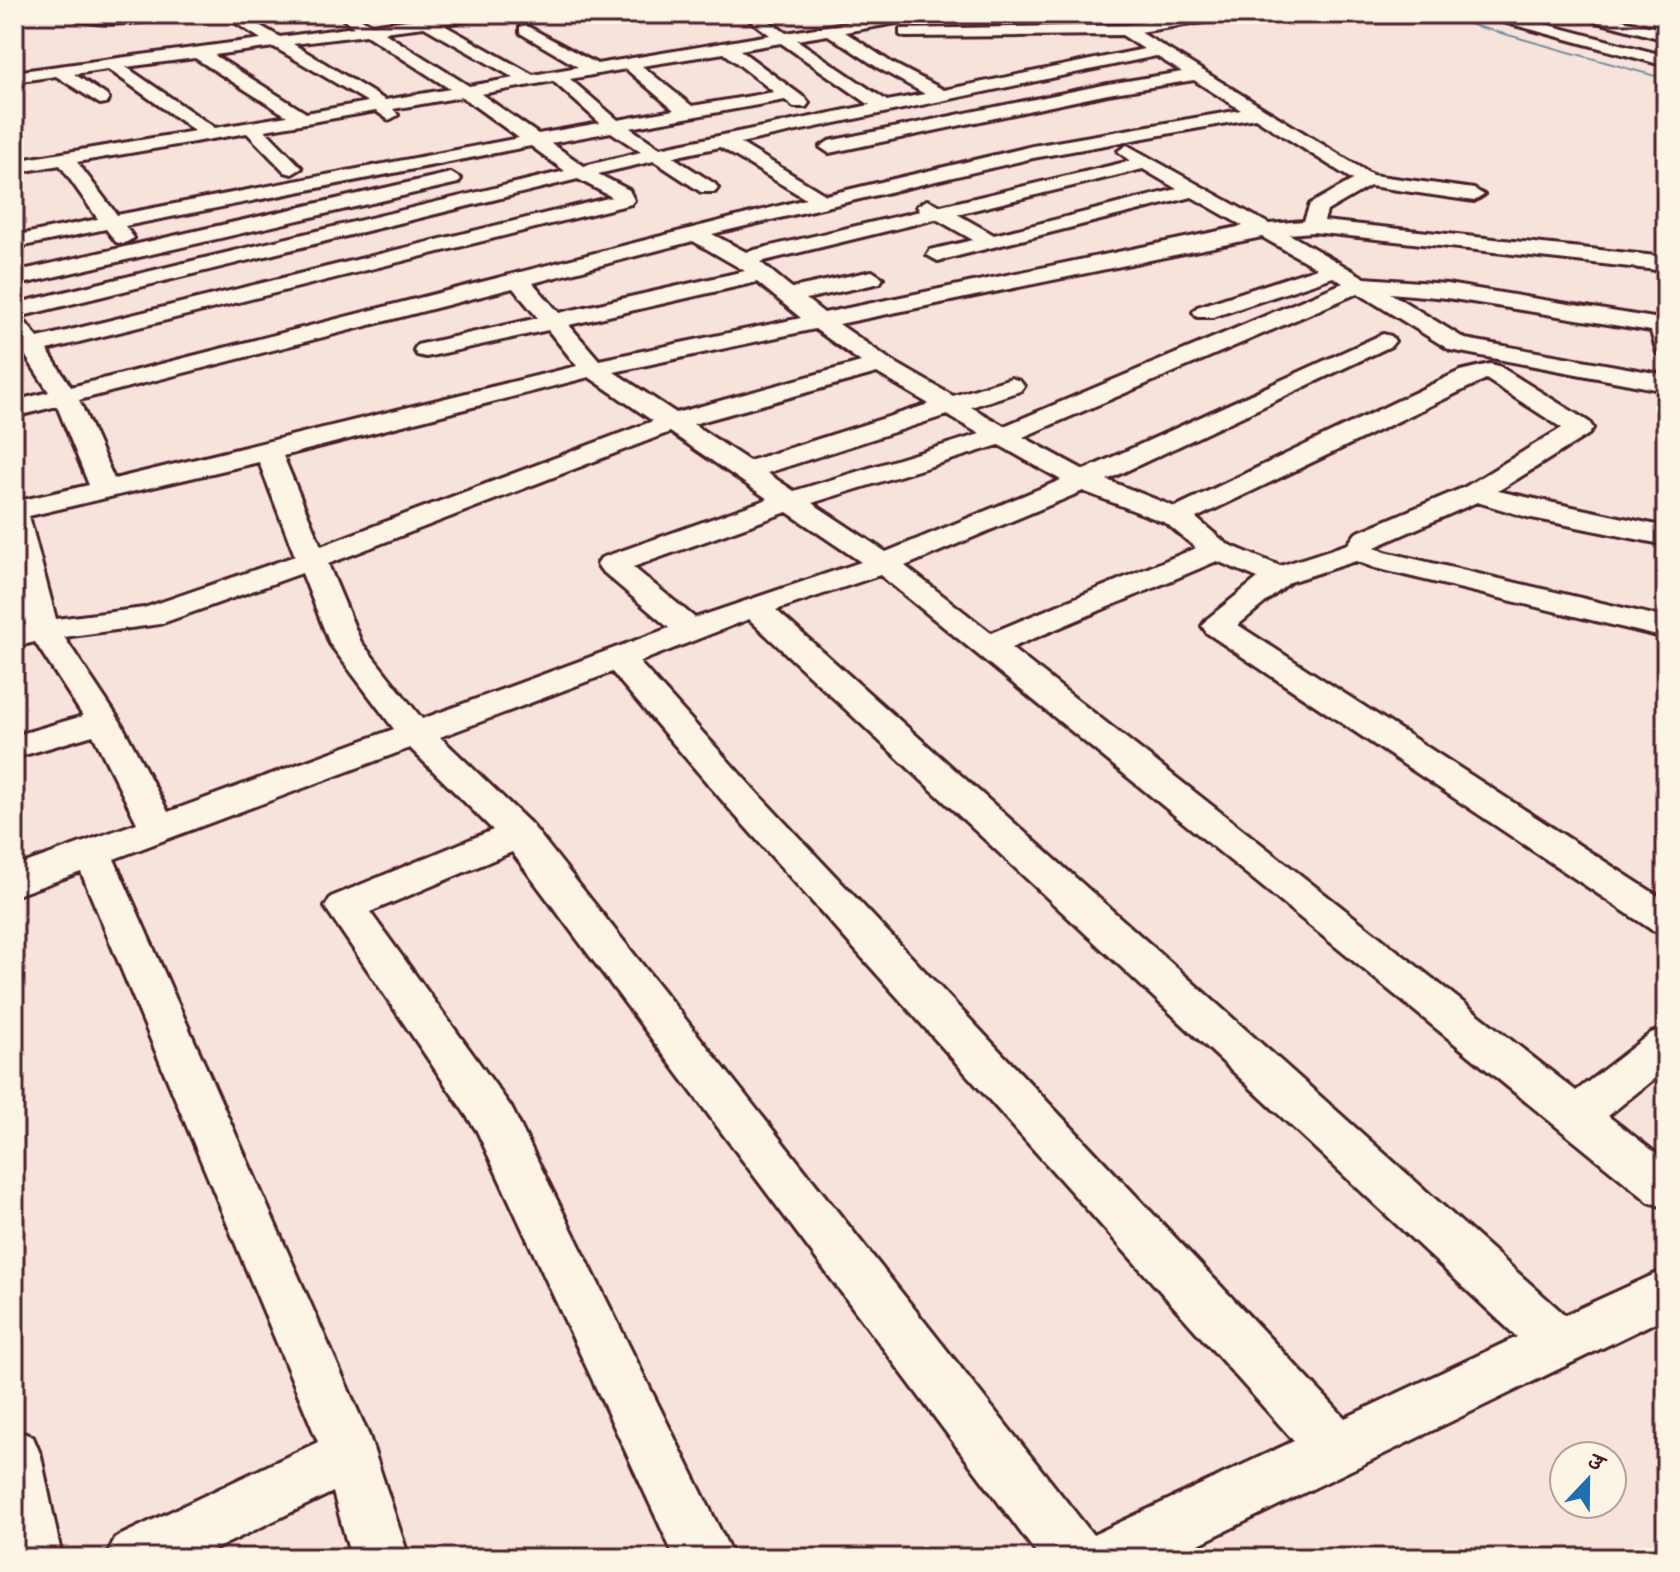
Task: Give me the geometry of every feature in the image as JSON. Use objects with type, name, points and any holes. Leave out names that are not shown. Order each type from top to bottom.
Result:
[{"type":"street","points":[[72,14],[110,19],[176,14]]},
{"type":"street","points":[[229,14],[374,98],[396,124]]},
{"type":"street","points":[[33,346],[624,200],[622,194],[581,173],[464,90],[344,14]]},
{"type":"street","points":[[14,77],[485,14]]},
{"type":"street","points":[[749,14],[884,107]]},
{"type":"street","points":[[14,167],[925,14]]},
{"type":"street","points":[[905,32],[991,20],[1104,14]]},
{"type":"street","points":[[1490,14],[1666,61]]},
{"type":"street","points":[[1582,14],[1666,35]]},
{"type":"street","points":[[991,20],[1125,30],[1216,15]]},
{"type":"street","points":[[1610,21],[1648,16]]},
{"type":"street","points":[[888,19],[905,32],[913,53]]},
{"type":"street","points":[[991,20],[1002,51]]},
{"type":"street","points":[[427,22],[530,80]]},
{"type":"street","points":[[828,28],[886,66],[941,95]]},
{"type":"street","points":[[525,30],[593,69]]},
{"type":"street","points":[[1125,30],[1367,180],[1474,195]]},
{"type":"street","points":[[725,46],[824,120]]},
{"type":"street","points":[[14,311],[654,155],[1156,51]]},
{"type":"street","points":[[197,52],[304,119]]},
{"type":"street","points":[[628,63],[689,113]]},
{"type":"street","points":[[111,64],[213,135]]},
{"type":"street","points":[[59,71],[100,99]]},
{"type":"street","points":[[556,75],[614,126],[708,188]]},
{"type":"street","points":[[829,147],[1108,89],[1196,75]]},
{"type":"street","points":[[14,242],[110,220],[789,94]]},
{"type":"street","points":[[744,102],[829,147],[992,242]]},
{"type":"street","points":[[710,228],[890,184],[1105,138],[1258,112]]},
{"type":"street","points":[[252,128],[292,168]]},
{"type":"street","points":[[1105,138],[1335,269],[1458,345],[1666,383]]},
{"type":"street","points":[[724,141],[822,201]]},
{"type":"street","points":[[530,163],[559,157]]},
{"type":"street","points":[[65,159],[150,277]]},
{"type":"street","points":[[426,350],[554,321],[753,267],[937,212],[1146,163]]},
{"type":"street","points":[[14,279],[472,175]]},
{"type":"street","points":[[1313,226],[1317,208],[1367,180]]},
{"type":"street","points":[[938,255],[1196,190]]},
{"type":"street","points":[[158,828],[103,721],[29,633],[14,512],[268,452],[593,369],[1245,232],[1313,226],[1666,264]]},
{"type":"street","points":[[14,409],[696,234],[753,267],[819,321],[880,364],[1002,436],[1083,481],[1176,517],[1217,550],[1279,576]]},
{"type":"street","points":[[1205,312],[1335,269]]},
{"type":"street","points":[[787,296],[872,278]]},
{"type":"street","points":[[518,279],[593,369],[884,564],[1666,1188]]},
{"type":"street","points":[[690,630],[612,564],[790,501],[1002,436],[1360,284],[1447,291],[1662,326],[1666,348]]},
{"type":"street","points":[[14,324],[33,346],[90,446],[104,489]]},
{"type":"street","points":[[14,882],[690,630],[884,564],[1083,481],[1383,341]]},
{"type":"street","points":[[29,633],[149,617],[314,559],[673,422],[880,364]]},
{"type":"street","points":[[1176,517],[1469,376],[1490,371],[1580,428],[1475,493],[1366,539],[1358,550],[1279,576],[1218,626],[1666,920]]},
{"type":"street","points":[[745,471],[1011,386]]},
{"type":"street","points":[[268,452],[346,644],[414,732],[519,834],[1075,1558]]},
{"type":"street","points":[[1475,493],[1527,508],[1666,536]]},
{"type":"street","points":[[996,643],[1217,550]]},
{"type":"street","points":[[1358,550],[1375,559],[1666,628]]},
{"type":"street","points":[[754,607],[1558,1342]]},
{"type":"street","points":[[618,659],[746,804],[1336,1448]]},
{"type":"street","points":[[14,747],[103,721]]},
{"type":"street","points":[[519,834],[345,907],[495,1120],[705,1558]]},
{"type":"street","points":[[92,853],[350,1455],[380,1558]]},
{"type":"street","points":[[1576,1116],[1666,1045]]},
{"type":"street","points":[[1108,1558],[1666,1292]]},
{"type":"street","points":[[135,1558],[350,1455]]},
{"type":"street","points":[[14,1456],[33,1558]]},
{"type":"waterway","points":[[1431,14],[1666,79]]}]
